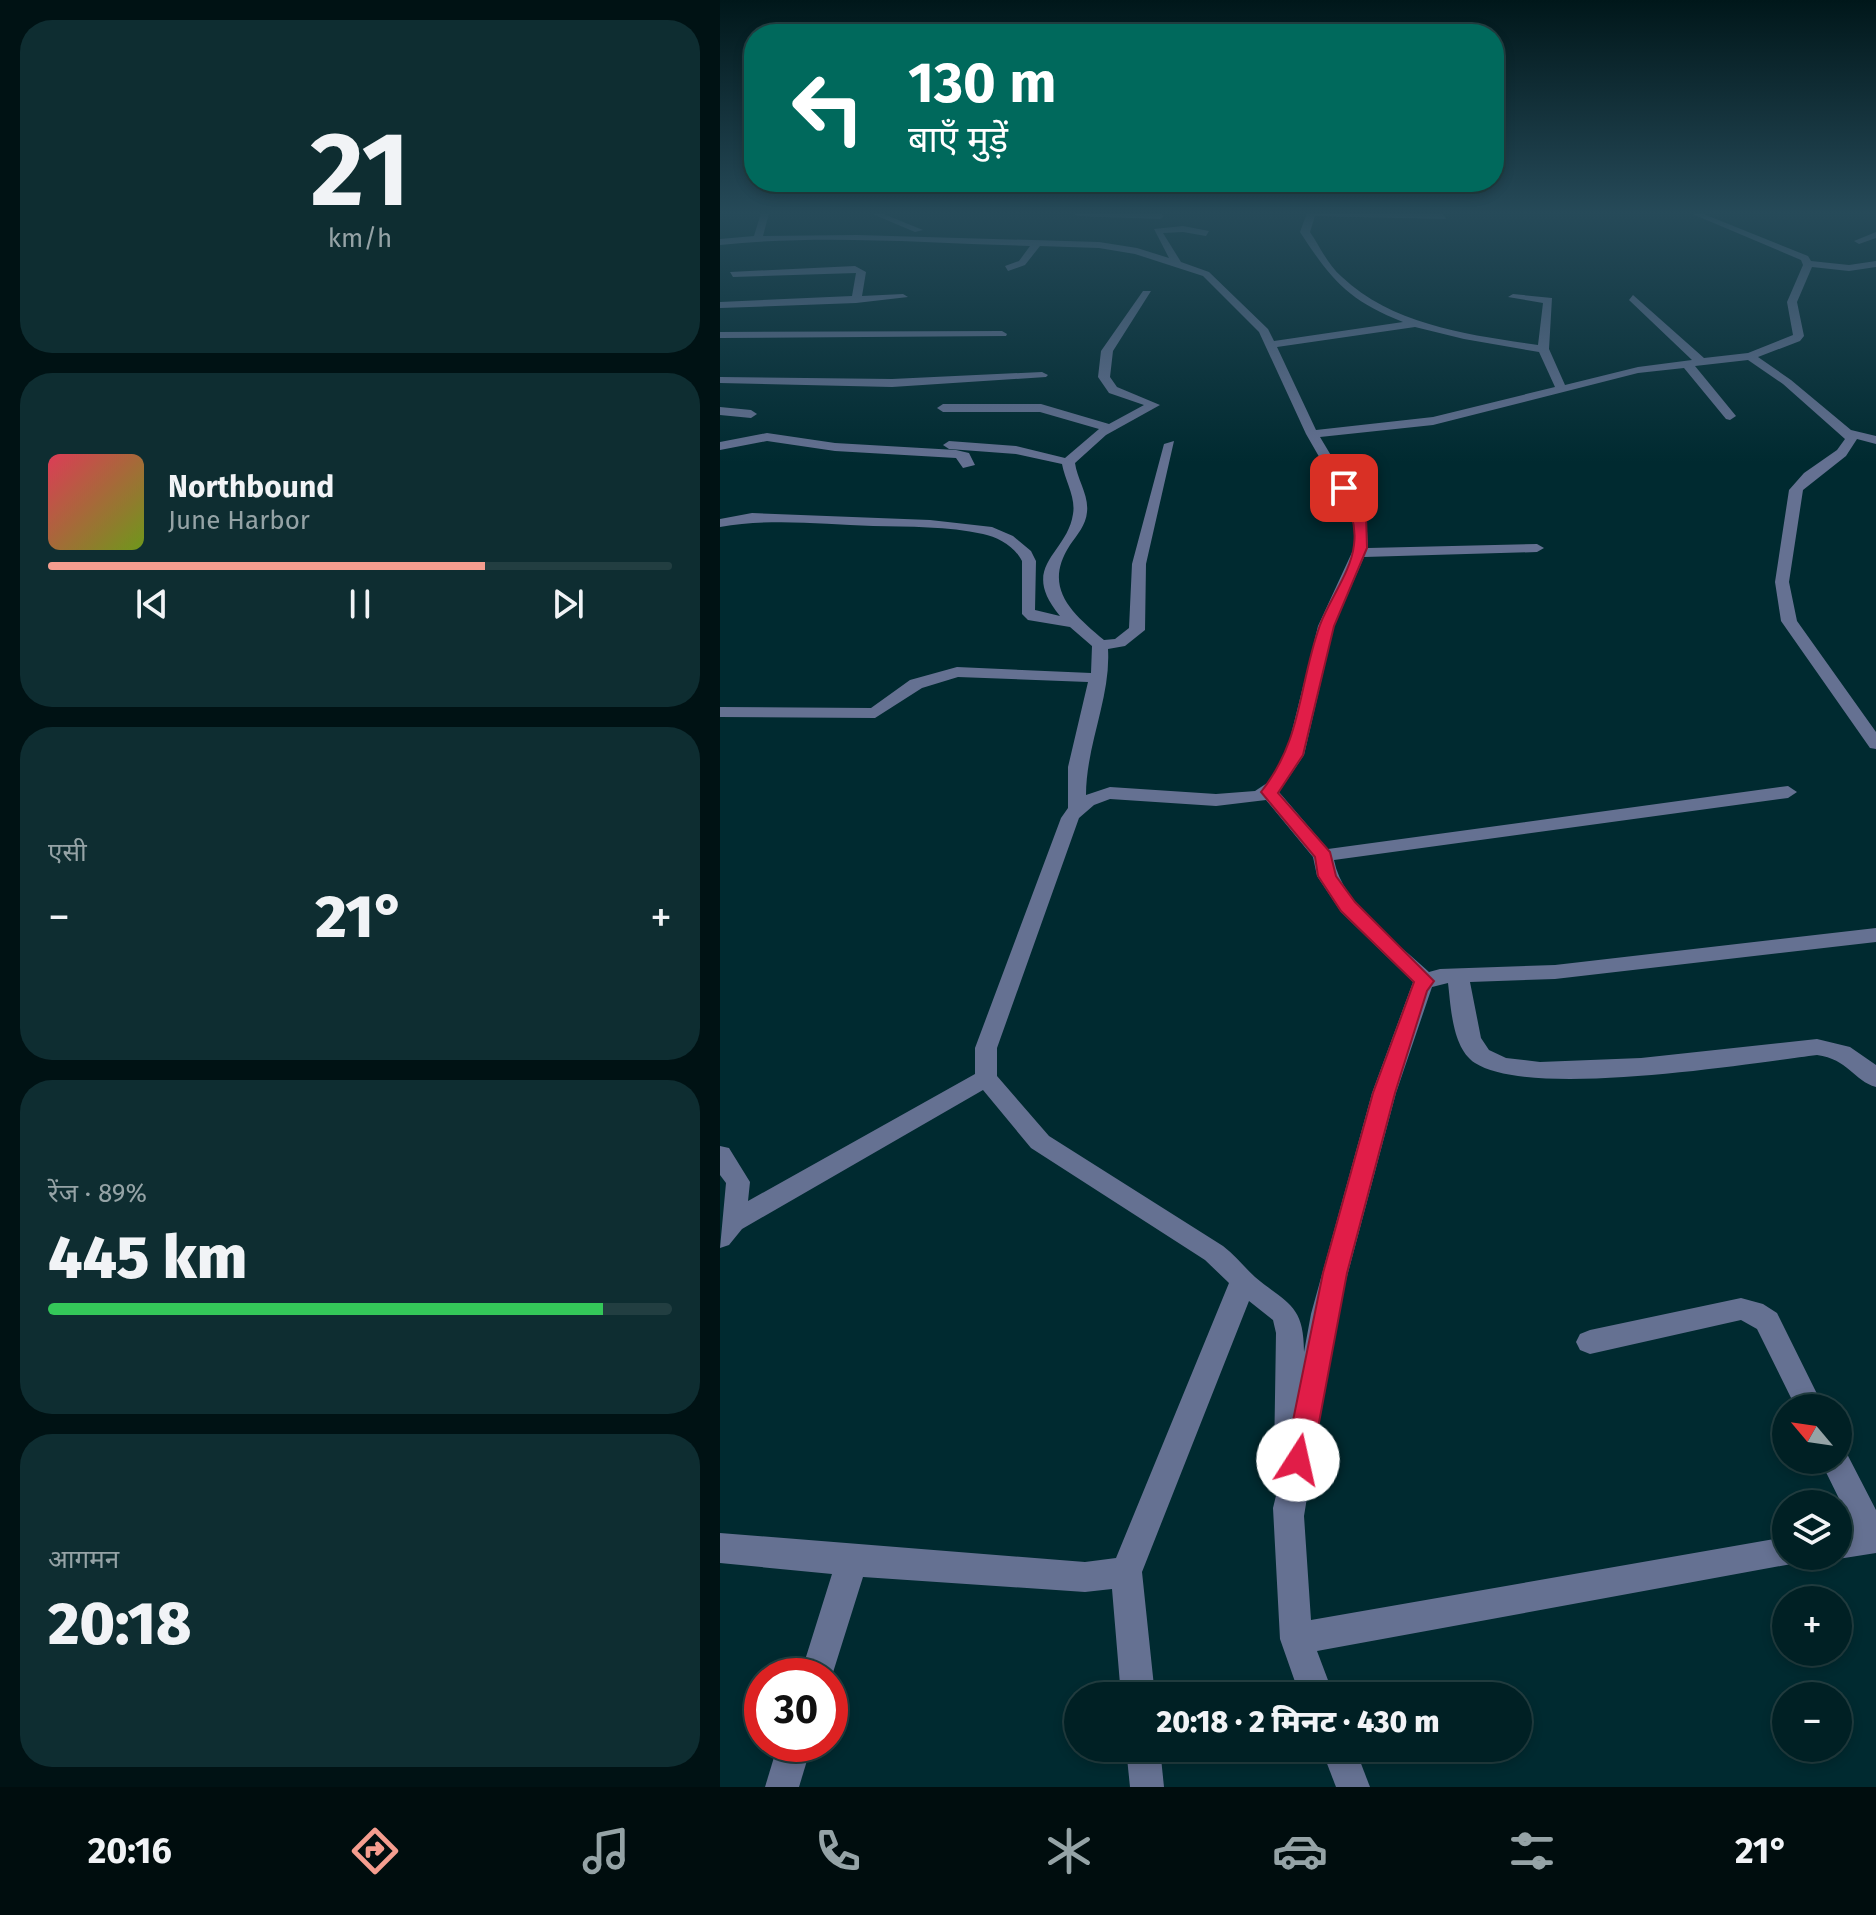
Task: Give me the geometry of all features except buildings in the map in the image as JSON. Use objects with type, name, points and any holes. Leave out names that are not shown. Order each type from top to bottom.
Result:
[{"type":"street","points":[[1100,645],[1059,609],[1050,583],[1055,560],[1079,519],[1081,504],[1069,477],[1068,462],[1083,446],[1154,405],[1113,390],[1104,377],[1107,351],[1145,296]]},
{"type":"street","points":[[1230,296],[1264,331],[1312,434],[1359,514],[1362,530],[1358,553],[1326,626],[1295,755],[1280,782],[1269,792],[1216,800],[1110,793],[1097,796],[1077,809],[1070,818],[986,1048],[986,1078],[1040,1142],[1214,1253],[1235,1270],[1243,1282],[1285,1314],[1290,1333],[1288,1519],[1296,1639],[1312,1682]]},
{"type":"street","points":[[1360,296],[1416,324],[1446,334],[1543,349]]},
{"type":"street","points":[[1312,434],[1433,421],[1638,370],[1750,356],[1799,336],[1792,302],[1794,296]]},
{"type":"street","points":[[720,335],[741,319],[856,300],[903,297]]},
{"type":"street","points":[[1513,297],[1548,300],[1543,349],[1561,388]]},
{"type":"street","points":[[1633,298],[1702,363]]},
{"type":"street","points":[[720,305],[741,319],[1002,334]]},
{"type":"street","points":[[1271,345],[1416,324]]},
{"type":"street","points":[[1750,356],[1850,434],[1876,440]]},
{"type":"street","points":[[1688,365],[1730,416]]},
{"type":"street","points":[[720,380],[892,383],[1042,375]]},
{"type":"street","points":[[943,408],[1041,408],[1111,428]]},
{"type":"street","points":[[720,411],[751,414]]},
{"type":"street","points":[[1850,434],[1851,442],[1846,448],[1803,480],[1796,490],[1782,582],[1789,621],[1876,744]]},
{"type":"street","points":[[720,446],[767,437],[835,447],[956,454],[964,456],[968,465]]},
{"type":"street","points":[[874,438],[881,442],[992,447],[1068,462]]},
{"type":"street","points":[[1100,645],[1130,639],[1137,630],[1139,564],[1170,444]]},
{"type":"street","points":[[720,523],[752,517],[930,524],[987,530],[1024,551],[1029,561],[1027,611],[1033,617],[1074,623]]},
{"type":"street","points":[[1358,553],[1537,548]]},
{"type":"street","points":[[1077,809],[1077,767],[1099,678],[1100,645]]},
{"type":"street","points":[[720,712],[875,713],[916,684],[957,672],[1099,678]]},
{"type":"street","points":[[1269,792],[1323,856],[1327,876],[1348,907],[1425,981]]},
{"type":"street","points":[[1323,856],[1788,792]]},
{"type":"street","points":[[1288,1519],[1324,1314],[1384,1093],[1418,989],[1425,981],[1458,975],[1555,972],[1876,935]]},
{"type":"street","points":[[1458,975],[1470,1038],[1480,1055],[1501,1067],[1558,1073],[1817,1047],[1848,1055],[1865,1066],[1876,1079]]},
{"type":"street","points":[[726,1230],[986,1078]]},
{"type":"street","points":[[720,1155],[738,1182],[726,1230]]},
{"type":"street","points":[[1137,1682],[1126,1572],[1243,1282]]},
{"type":"street","points":[[1590,1342],[1741,1309],[1754,1312],[1767,1321],[1803,1394]]},
{"type":"street","points":[[1842,1474],[1875,1538],[1852,1542]]},
{"type":"street","points":[[720,1548],[852,1561],[1085,1577],[1126,1572]]},
{"type":"street","points":[[1296,1639],[1772,1554]]},
{"type":"street","points":[[822,1658],[852,1561]]},
{"type":"street","points":[[782,1787],[790,1762]]},
{"type":"street","points":[[1144,1762],[1147,1787]]},
{"type":"street","points":[[1343,1762],[1353,1787]]},
{"type":"route","points":[[1298,1460],[1324,1314],[1384,1093],[1418,989],[1425,981],[1348,907],[1327,876],[1323,856],[1269,792],[1280,782],[1295,755],[1326,626],[1361,548],[1359,514],[1344,488]]}]
